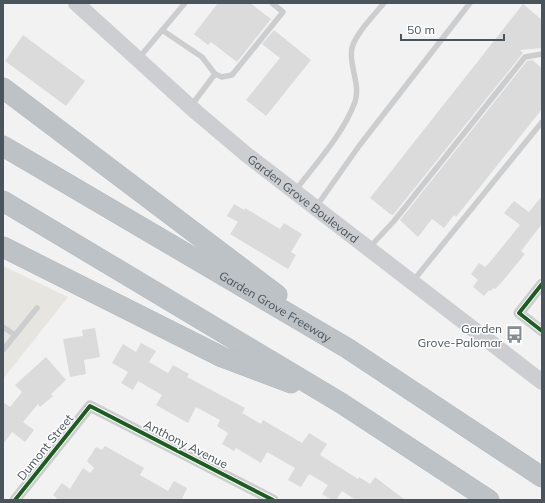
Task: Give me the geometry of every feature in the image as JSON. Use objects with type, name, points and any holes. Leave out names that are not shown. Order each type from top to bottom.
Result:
[{"type":"highway","points":[[3,88],[347,348]]},
{"type":"highway","name":"Garden Grove Freeway","points":[[3,146],[347,348],[542,477]]},
{"type":"highway","points":[[3,201],[341,402],[489,500]]},
{"type":"highway","points":[[3,247],[222,357],[341,402]]},
{"type":"main road","name":"Garden Grove Boulevard","points":[[83,7],[190,106],[247,155],[542,382]]},
{"type":"street","points":[[542,284],[519,313],[542,331]]},
{"type":"street","name":"Dumont Street","points":[[15,500],[90,406]]},
{"type":"street","name":"Anthony Avenue","points":[[90,406],[273,500]]},
{"type":"lane","points":[[138,59],[185,3]]},
{"type":"lane","points":[[162,30],[202,57],[215,74],[222,77],[232,75],[283,12],[272,3]]},
{"type":"lane","points":[[295,192],[341,130],[355,102],[357,91],[352,49],[355,40],[384,3]]},
{"type":"lane","points":[[315,207],[359,146],[470,3]]},
{"type":"lane","points":[[369,248],[394,221],[525,57],[542,54]]},
{"type":"lane","points":[[190,106],[215,74]]},
{"type":"lane","points":[[412,282],[542,122]]},
{"type":"lane","points":[[3,350],[37,308]]},
{"type":"lane","points":[[3,327],[15,335]]},
{"type":"shaded area","points":[[3,266],[68,297],[3,379]]},
{"type":"building","points":[[218,3],[250,3],[271,19],[237,62],[211,42],[208,45],[194,34]]},
{"type":"building","points":[[523,4],[542,20],[542,48],[520,50],[523,53],[393,215],[390,214],[370,198]]},
{"type":"building","points":[[274,30],[311,60],[266,116],[246,100],[280,58],[262,44]]},
{"type":"building","points":[[23,35],[85,81],[66,106],[5,61]]},
{"type":"building","points":[[532,60],[542,68],[542,109],[456,217],[454,215],[444,228],[432,219],[418,237],[400,220],[527,61]]},
{"type":"building","points":[[542,196],[542,224],[521,251],[525,254],[501,283],[495,289],[493,288],[491,291],[489,290],[484,296],[473,287],[478,280],[471,274],[479,263],[485,267],[490,262],[520,225],[504,213],[514,201],[529,212]]},
{"type":"building","points":[[234,204],[244,210],[245,208],[280,229],[284,223],[302,234],[291,252],[296,255],[288,269],[230,234],[238,222],[227,216]]},
{"type":"building","points":[[95,328],[100,357],[84,360],[86,374],[70,377],[63,339],[83,336],[82,330]]},
{"type":"building","points":[[141,343],[156,351],[149,362],[168,373],[173,365],[189,374],[187,377],[245,408],[242,413],[261,424],[263,420],[302,443],[309,433],[327,444],[320,455],[358,479],[359,477],[370,484],[375,477],[405,500],[356,500],[342,491],[336,500],[332,500],[322,494],[328,485],[309,474],[301,487],[288,480],[295,468],[267,452],[261,463],[236,448],[234,451],[222,444],[228,433],[217,426],[220,420],[196,407],[188,423],[156,405],[162,395],[138,381],[133,390],[121,383],[128,372],[112,363],[123,344],[136,352]]},
{"type":"building","points":[[46,357],[66,380],[51,394],[53,396],[40,407],[38,404],[23,422],[34,430],[25,442],[12,432],[3,444],[3,402],[10,407],[22,392],[15,385]]},
{"type":"building","points":[[105,446],[144,468],[140,475],[168,491],[174,481],[187,488],[182,499],[184,500],[59,500],[53,495],[62,483],[70,489],[83,468],[90,473],[94,468],[87,461],[96,447],[102,450]]},
{"type":"cycle path","points":[[542,284],[519,313],[542,331]]},
{"type":"cycle path","points":[[15,500],[90,406],[273,500]]},
{"type":"place","name":"Garden Grove-Palomar","points":[[515,335]]}]
